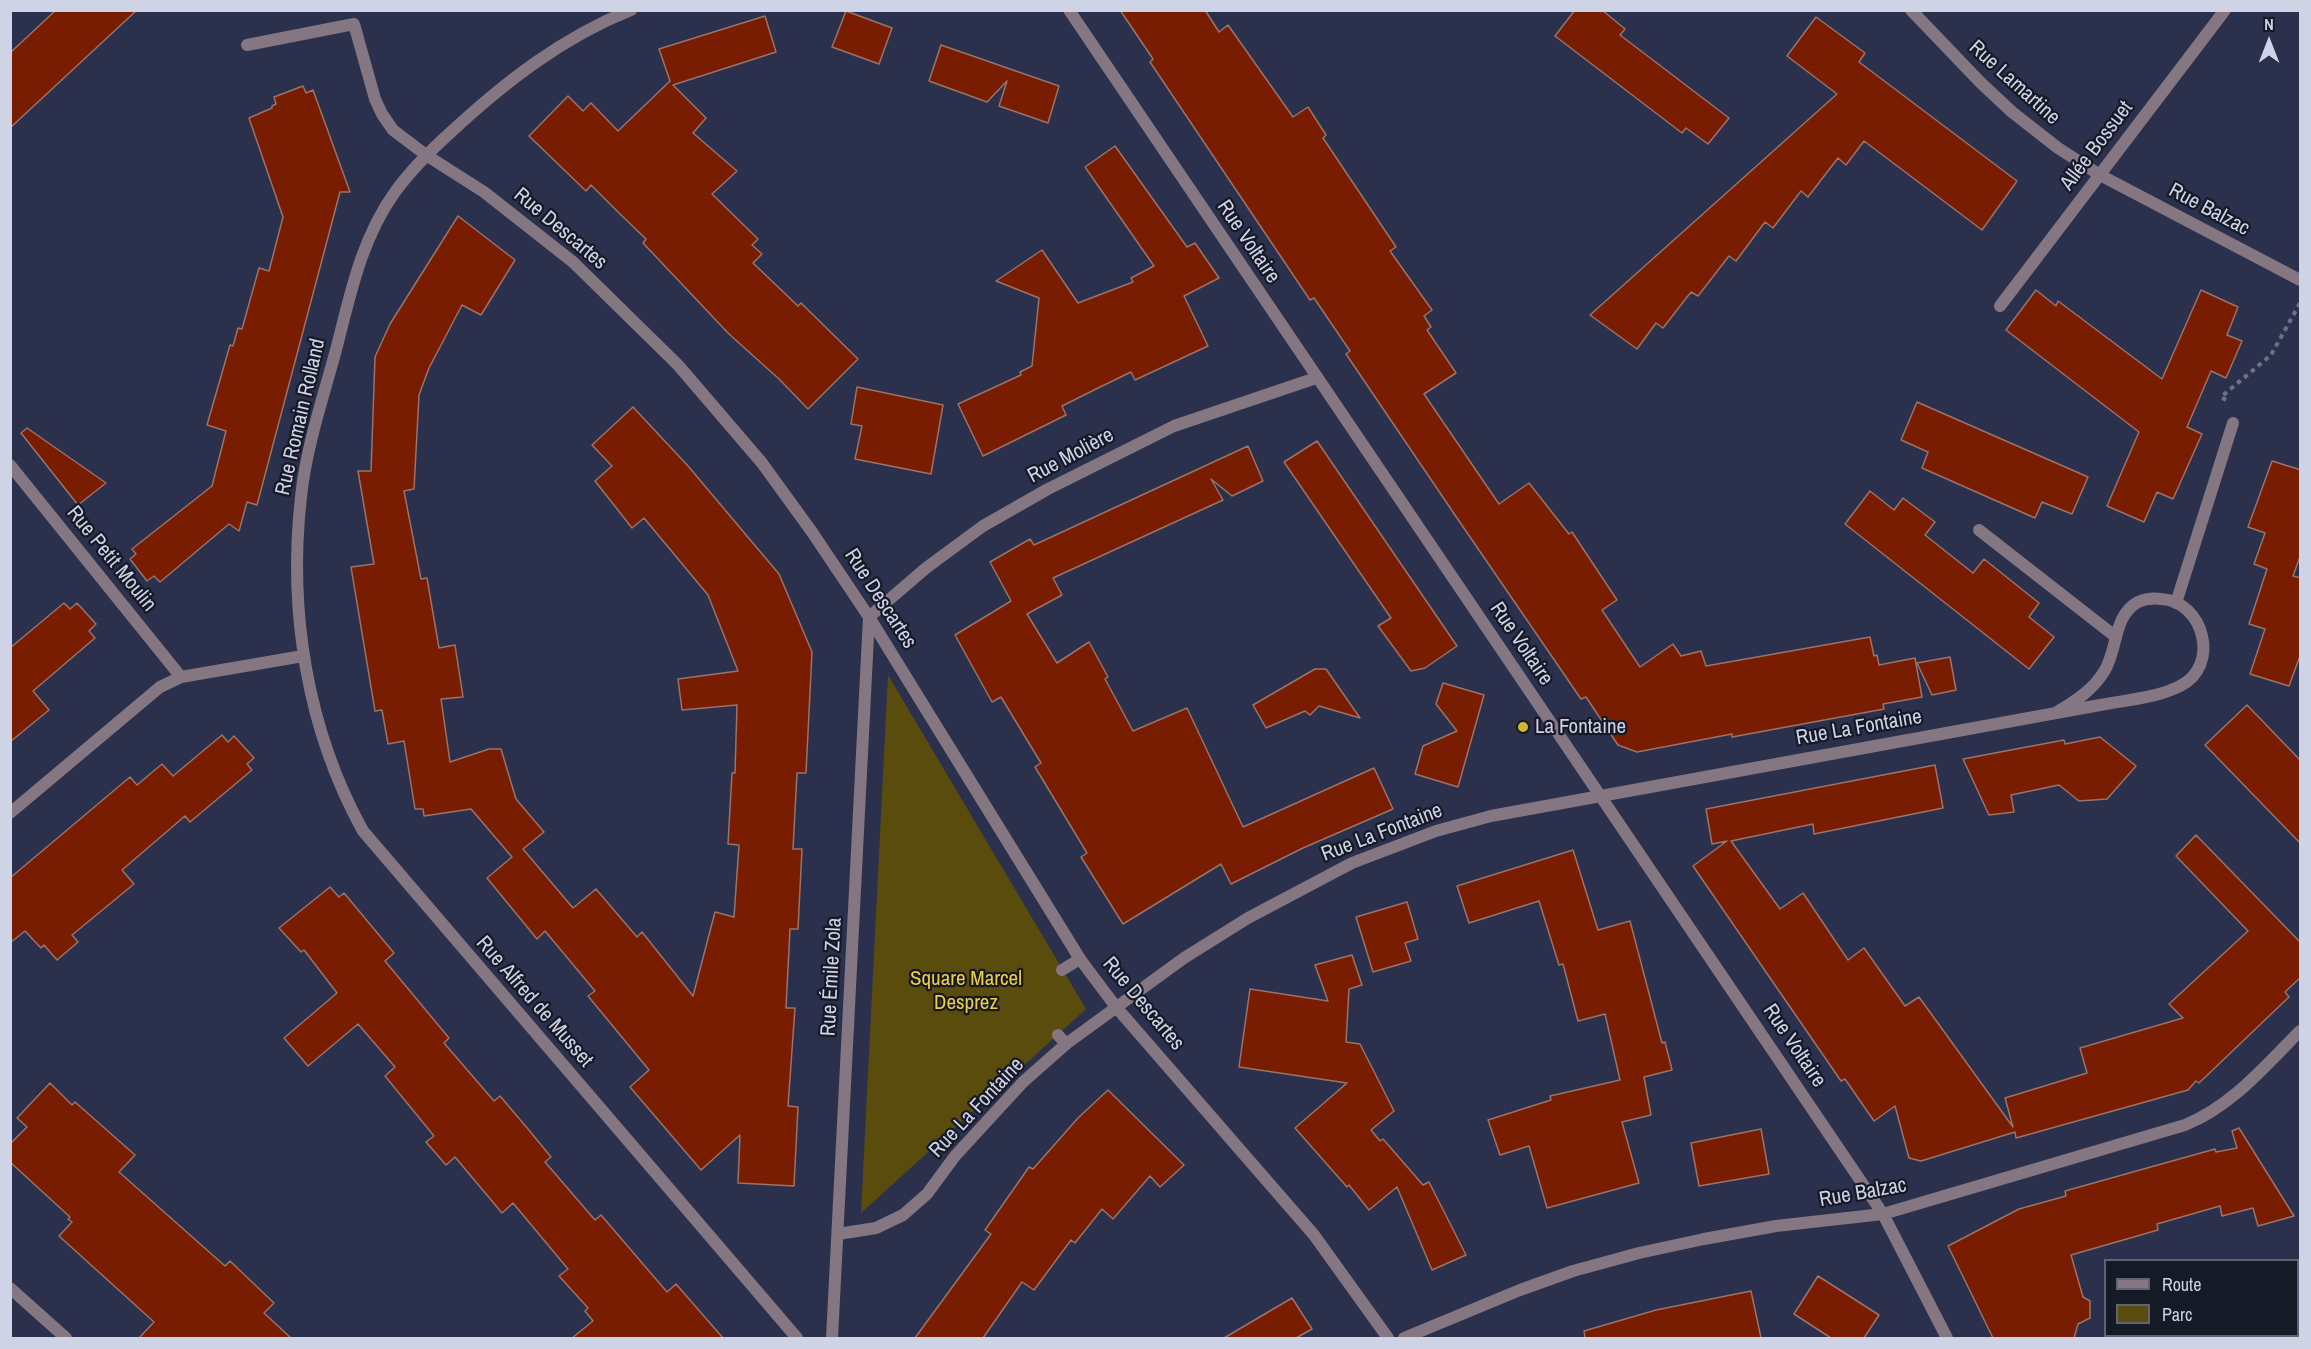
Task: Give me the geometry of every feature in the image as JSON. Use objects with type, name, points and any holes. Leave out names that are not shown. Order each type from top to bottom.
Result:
[{"type":"street","name":"Rue Romain Rolland","points":[[303,656],[298,604],[297,548],[301,495],[309,451],[356,272],[369,239],[396,191],[426,155],[473,112],[560,45],[603,22],[632,10]]},
{"type":"street","name":"Rue Voltaire","points":[[1069,10],[1883,1214],[1947,1338]]},
{"type":"street","name":"Rue Lamartine","points":[[1911,10],[2012,112],[2058,148],[2100,175]]},
{"type":"street","name":"Allée Bossuet","points":[[2001,306],[2225,10]]},
{"type":"street","name":"Rue Descartes","points":[[247,45],[354,24],[375,99],[393,130],[426,155],[484,192],[543,237],[581,270],[678,365],[762,464],[869,616],[1080,958],[1116,1006],[1314,1235],[1389,1338]]},
{"type":"street","name":"Rue Balzac","points":[[2100,175],[2301,280]]},
{"type":"street","name":"Rue Molière","points":[[869,616],[926,568],[983,526],[1048,489],[1174,426],[1316,378]]},
{"type":"street","points":[[2176,603],[2234,423]]},
{"type":"street","name":"Rue Petit Moulin","points":[[10,465],[181,677]]},
{"type":"street","points":[[1978,530],[2116,637]]},
{"type":"street","name":"Rue La Fontaine","points":[[838,1234],[876,1228],[903,1215],[927,1194],[955,1156],[1062,1039],[1248,918],[1353,863],[1436,831],[1491,816],[1599,795],[2057,712],[2158,693],[2181,686],[2201,664],[2202,635],[2197,621],[2189,610],[2176,603],[2153,598],[2140,601],[2128,609],[2120,621],[2105,669],[2095,683],[2081,698],[2057,712]]},
{"type":"street","name":"Rue Émile Zola","points":[[832,1338],[869,616]]},
{"type":"street","points":[[10,813],[170,681],[181,677],[303,656]]},
{"type":"street","name":"Rue Alfred de Musset","points":[[303,656],[329,757],[344,797],[363,831],[797,1338]]},
{"type":"street","points":[[1062,970],[1080,958]]},
{"type":"street","name":"Rue Balzac","points":[[1404,1338],[1520,1290],[1573,1271],[1639,1253],[1766,1228],[1883,1214],[2185,1125],[2206,1116],[2227,1102],[2301,1031]]},
{"type":"street","points":[[10,1288],[66,1338]]},
{"type":"path","points":[[2234,423],[2242,411],[2221,397],[2271,355],[2301,303]]},
{"type":"green space","name":"Square Marcel Desprez","points":[[888,675],[1086,1009],[861,1213]]},
{"type":"building","points":[[56,10],[137,10],[10,128],[10,53]]},
{"type":"building","points":[[1120,10],[1205,10],[1219,32],[1228,25],[1293,117],[1308,107],[1326,135],[1323,138],[1396,247],[1390,251],[1432,310],[1424,316],[1431,327],[1427,330],[1456,373],[1424,394],[1499,504],[1529,483],[1569,534],[1572,532],[1617,600],[1602,610],[1640,667],[1673,644],[1681,656],[1701,651],[1706,666],[1870,637],[1874,656],[1877,655],[1879,665],[1915,658],[1922,697],[1883,704],[1884,709],[1637,752],[1618,745],[1586,697],[1581,699],[1457,518],[1346,354],[1350,351],[1314,298],[1310,300],[1150,62],[1153,59]]},
{"type":"building","points":[[1575,10],[1602,10],[1625,29],[1620,35],[1729,118],[1708,144],[1686,128],[1682,133],[1555,36]]},
{"type":"building","points":[[846,11],[892,28],[879,64],[832,47]]},
{"type":"building","points":[[765,16],[776,52],[673,85],[706,118],[693,133],[737,171],[712,194],[758,239],[752,245],[762,254],[753,263],[798,306],[801,303],[858,359],[808,409],[729,334],[643,243],[646,239],[591,185],[586,191],[529,136],[568,96],[583,111],[591,103],[618,131],[670,81],[659,49]]},
{"type":"building","points":[[1816,17],[1865,53],[1859,62],[2017,181],[1982,230],[1864,141],[1846,165],[1838,158],[1808,197],[1801,191],[1773,228],[1765,222],[1736,261],[1729,256],[1698,296],[1691,292],[1663,328],[1656,323],[1637,349],[1590,315],[1837,94],[1787,56]]},
{"type":"building","points":[[941,45],[1059,86],[1048,123],[999,106],[1007,81],[987,102],[929,81]]},
{"type":"building","points":[[303,86],[306,93],[313,90],[350,192],[340,192],[257,505],[247,502],[239,531],[229,524],[160,582],[154,576],[147,581],[130,559],[136,554],[132,549],[212,486],[226,431],[207,425],[230,345],[233,346],[238,328],[242,329],[259,268],[269,271],[283,217],[249,118],[272,108],[276,104],[274,97]]},
{"type":"building","points":[[1115,146],[1187,247],[1195,243],[1219,278],[1184,296],[1208,346],[1135,380],[1131,372],[1096,389],[1062,406],[1066,415],[983,456],[958,404],[1021,375],[1020,372],[1032,366],[1039,298],[996,281],[1042,250],[1078,303],[1133,282],[1131,278],[1154,266],[1085,167]]},
{"type":"building","points":[[458,216],[515,260],[481,315],[462,305],[429,368],[419,395],[414,489],[404,491],[421,579],[427,578],[439,648],[455,645],[463,697],[441,699],[450,762],[489,749],[501,749],[516,799],[544,832],[523,849],[573,908],[596,889],[637,937],[642,932],[693,996],[715,912],[734,917],[739,845],[728,844],[732,773],[735,773],[737,705],[682,710],[678,679],[738,671],[708,595],[644,518],[632,528],[595,481],[612,466],[592,445],[633,407],[688,466],[779,574],[812,652],[806,773],[797,773],[793,849],[802,849],[798,929],[790,929],[786,1008],[795,1008],[788,1106],[798,1107],[794,1186],[738,1183],[740,1135],[701,1170],[630,1087],[649,1070],[588,996],[595,991],[545,931],[537,939],[487,878],[512,857],[471,809],[424,816],[423,809],[415,809],[404,741],[388,744],[382,710],[375,711],[351,567],[374,564],[358,471],[371,471],[375,357],[390,324]]},
{"type":"building","points":[[2036,290],[2056,306],[2058,301],[2162,379],[2201,290],[2238,307],[2227,335],[2242,341],[2226,378],[2211,371],[2187,427],[2202,434],[2173,499],[2157,492],[2144,522],[2107,506],[2139,432],[2006,330]]},
{"type":"building","points":[[857,387],[943,405],[931,474],[855,459],[862,426],[851,424]]},
{"type":"building","points":[[1917,402],[2088,477],[2072,514],[2042,502],[2035,518],[1922,468],[1928,452],[1901,440]]},
{"type":"building","points":[[27,428],[106,483],[78,505],[21,433]]},
{"type":"building","points":[[1317,441],[1457,646],[1425,668],[1411,671],[1378,626],[1391,618],[1284,462]]},
{"type":"building","points":[[1248,446],[1263,481],[1232,496],[1211,479],[1223,500],[1053,578],[1062,595],[1027,614],[1057,663],[1089,642],[1108,677],[1105,679],[1133,731],[1187,708],[1243,827],[1374,768],[1393,809],[1303,848],[1231,884],[1221,864],[1123,924],[1081,857],[1087,853],[1035,767],[1041,763],[1001,697],[992,702],[955,635],[1011,601],[990,562],[1030,539],[1034,545]]},
{"type":"building","points":[[2272,461],[2301,470],[2301,554],[2293,576],[2301,578],[2301,653],[2289,686],[2250,674],[2265,629],[2249,624],[2267,569],[2254,564],[2265,533],[2248,527]]},
{"type":"building","points":[[1870,491],[1894,510],[1903,498],[1935,522],[1925,535],[1973,573],[1984,559],[2039,603],[2029,617],[2054,637],[2029,669],[1845,524]]},
{"type":"building","points":[[64,603],[70,609],[77,603],[96,624],[89,631],[95,638],[33,691],[49,710],[10,742],[10,648]]},
{"type":"building","points":[[1950,657],[1956,690],[1932,695],[1917,663]]},
{"type":"building","points":[[1315,669],[1326,669],[1360,718],[1319,706],[1310,715],[1305,711],[1266,728],[1253,705]]},
{"type":"building","points":[[1443,683],[1484,695],[1458,787],[1415,774],[1423,746],[1457,731],[1436,704]]},
{"type":"building","points":[[2247,705],[2301,761],[2301,844],[2205,745]]},
{"type":"building","points":[[222,735],[228,742],[234,736],[254,758],[247,764],[252,770],[190,822],[185,816],[122,870],[134,884],[72,935],[78,942],[57,960],[44,945],[41,948],[25,931],[10,943],[10,878],[130,777],[137,785],[162,764],[173,776]]},
{"type":"building","points":[[2100,737],[2136,766],[2107,799],[2079,801],[2059,785],[2011,795],[2014,812],[1989,815],[1963,759],[2064,740],[2065,744]]},
{"type":"building","points":[[1935,765],[1943,808],[1814,834],[1813,824],[1731,841],[1780,909],[1803,893],[1848,960],[1864,948],[1905,1006],[1919,997],[2013,1127],[2005,1098],[2087,1073],[2080,1048],[2183,1018],[2169,1004],[2248,931],[2176,856],[2196,835],[2301,943],[2301,977],[2285,992],[2289,997],[2199,1083],[2196,1081],[2188,1090],[2016,1138],[2015,1132],[1921,1161],[1909,1158],[1895,1106],[1874,1121],[1845,1079],[1841,1081],[1693,866],[1727,841],[1712,844],[1706,809]]},
{"type":"building","points":[[1573,850],[1598,930],[1630,921],[1662,1043],[1665,1042],[1672,1070],[1644,1077],[1651,1115],[1622,1122],[1639,1183],[1547,1208],[1529,1146],[1500,1155],[1488,1120],[1551,1100],[1550,1096],[1620,1080],[1605,1014],[1578,1021],[1563,964],[1559,965],[1539,901],[1469,923],[1457,886]]},
{"type":"building","points":[[330,887],[339,897],[344,893],[394,953],[385,961],[449,1038],[444,1043],[494,1101],[500,1096],[551,1157],[545,1162],[595,1220],[601,1215],[667,1292],[676,1284],[723,1338],[572,1338],[593,1321],[585,1311],[588,1308],[559,1276],[568,1269],[513,1203],[502,1213],[455,1157],[446,1165],[426,1142],[434,1136],[385,1076],[395,1067],[358,1024],[308,1066],[284,1038],[337,993],[304,950],[301,952],[279,928]]},
{"type":"building","points":[[1407,902],[1418,939],[1405,943],[1411,961],[1373,972],[1356,917]]},
{"type":"building","points":[[1352,955],[1362,985],[1349,989],[1346,1042],[1360,1044],[1394,1111],[1371,1130],[1380,1141],[1383,1139],[1423,1185],[1429,1182],[1466,1255],[1432,1270],[1397,1187],[1369,1210],[1349,1185],[1347,1187],[1295,1128],[1347,1083],[1239,1067],[1250,989],[1328,1001],[1315,965]]},
{"type":"building","points":[[50,1083],[72,1105],[75,1102],[135,1155],[119,1172],[225,1266],[230,1261],[274,1303],[264,1313],[291,1338],[139,1338],[154,1322],[59,1236],[72,1222],[68,1219],[70,1217],[10,1162],[10,1144],[27,1127],[17,1118]]},
{"type":"building","points":[[1108,1090],[1184,1165],[1160,1187],[1150,1176],[1113,1219],[1102,1209],[1075,1243],[1071,1240],[1034,1290],[1022,1282],[983,1338],[915,1338],[991,1234],[985,1230],[1029,1167],[1033,1169],[1078,1118]]},
{"type":"building","points":[[2239,1128],[2294,1216],[2258,1226],[2253,1208],[2222,1216],[2220,1206],[2157,1224],[2158,1230],[2071,1255],[2083,1297],[2090,1301],[2090,1318],[2078,1324],[2074,1338],[1993,1338],[1948,1246],[2019,1209],[2066,1196],[2065,1191],[2215,1149],[2216,1152],[2237,1148],[2232,1131]]},
{"type":"building","points":[[1761,1129],[1769,1174],[1699,1186],[1691,1143]]},
{"type":"building","points":[[1818,1276],[1879,1315],[1864,1338],[1831,1338],[1794,1314]]},
{"type":"building","points":[[1751,1291],[1761,1338],[1585,1338],[1584,1331],[1656,1310]]},
{"type":"building","points":[[1292,1298],[1312,1329],[1296,1338],[1224,1338]]},
{"type":"place","name":"La Fontaine","points":[[1523,727]]}]
